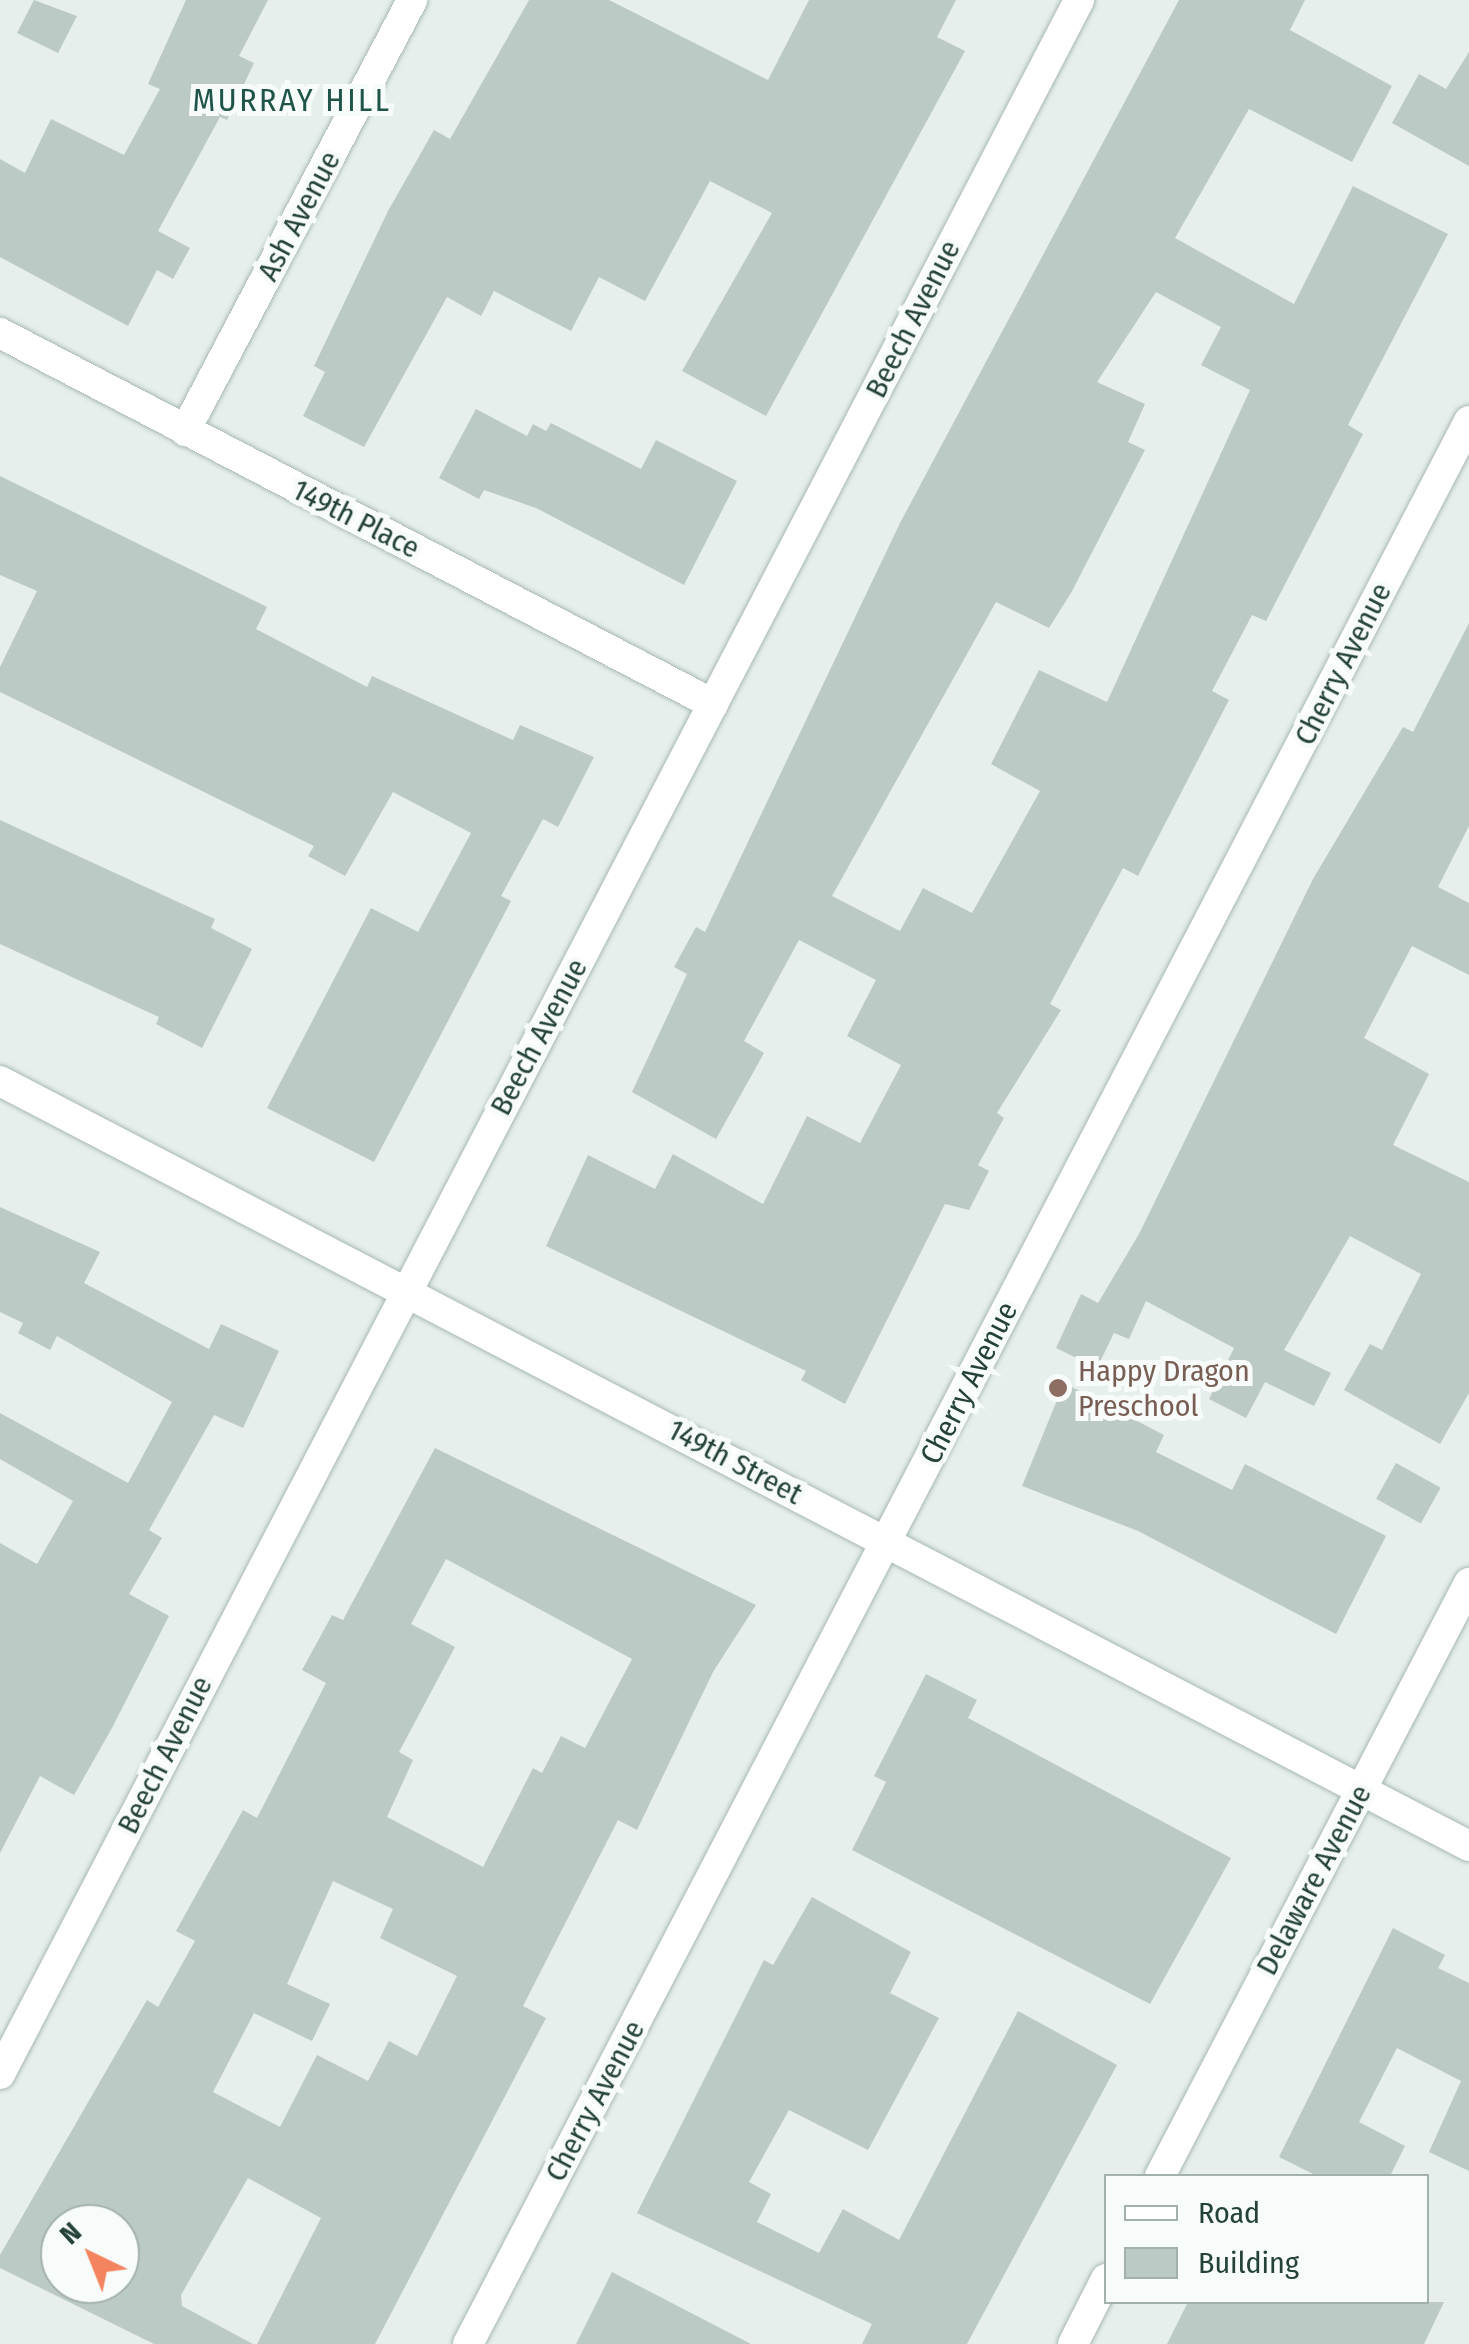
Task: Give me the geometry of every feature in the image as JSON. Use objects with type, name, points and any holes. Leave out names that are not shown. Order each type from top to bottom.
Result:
[{"type":"street","name":"Ash Avenue","points":[[185,431],[412,0]]},
{"type":"street","name":"Beech Avenue","points":[[0,2074],[1079,0]]},
{"type":"street","name":"149th Place","points":[[0,333],[713,704]]},
{"type":"street","name":"Cherry Avenue","points":[[468,2344],[1469,421]]},
{"type":"street","name":"149th Street","points":[[0,1082],[1469,1846]]},
{"type":"street","name":"Delaware Avenue","points":[[1161,2174],[1469,1583]]},
{"type":"street","points":[[1073,2344],[1104,2283]]},
{"type":"building","points":[[34,0],[77,16],[58,53],[17,33]]},
{"type":"building","points":[[186,0],[268,0],[239,56],[254,63],[227,120],[220,117],[158,231],[190,248],[173,279],[157,270],[128,326],[0,257],[0,159],[25,173],[51,119],[124,155],[160,89],[148,84]]},
{"type":"building","points":[[529,0],[609,0],[768,80],[809,0],[956,0],[937,37],[965,51],[766,416],[682,371],[772,213],[710,181],[645,301],[599,277],[571,331],[494,291],[481,316],[447,297],[364,447],[303,416],[325,372],[314,366],[388,211],[434,130],[450,139]]},
{"type":"building","points":[[1179,0],[1305,0],[1290,30],[1392,86],[1352,162],[1249,109],[1175,238],[1294,304],[1353,186],[1448,234],[1348,425],[1363,434],[1266,621],[1252,615],[1212,691],[1229,700],[1138,876],[1123,868],[1050,1004],[1061,1010],[997,1113],[1004,1118],[978,1165],[989,1171],[969,1210],[945,1204],[845,1404],[801,1380],[806,1371],[546,1246],[588,1155],[655,1189],[673,1154],[763,1204],[807,1116],[860,1143],[901,1065],[847,1036],[876,980],[799,940],[744,1041],[764,1053],[716,1139],[632,1092],[687,974],[674,967],[696,927],[705,932],[900,523]],"holes":[[[1156,292],[1221,327],[1201,365],[1250,390],[1107,702],[1039,670],[991,764],[1040,791],[972,913],[923,888],[900,931],[832,896],[996,602],[1049,628],[1071,593],[1145,450],[1128,442],[1145,404],[1097,382]]]},
{"type":"building","points":[[1469,52],[1469,166],[1392,123],[1419,74],[1446,89]]},
{"type":"building","points":[[476,409],[527,436],[533,424],[546,431],[551,423],[641,469],[656,440],[737,481],[684,585],[536,508],[484,490],[479,499],[439,478]]},
{"type":"building","points":[[0,476],[267,607],[256,629],[367,687],[372,676],[513,740],[520,725],[594,757],[558,827],[543,819],[501,896],[511,901],[374,1162],[267,1108],[371,908],[418,932],[471,833],[393,792],[345,876],[308,856],[314,846],[0,692],[0,667],[37,591],[0,575]]},
{"type":"building","points":[[1469,623],[1469,826],[1438,887],[1469,903],[1469,975],[1412,946],[1364,1038],[1429,1074],[1393,1145],[1469,1182],[1469,1393],[1440,1444],[1344,1390],[1370,1344],[1382,1350],[1421,1274],[1350,1236],[1284,1350],[1331,1373],[1314,1406],[1265,1382],[1246,1418],[1209,1399],[1234,1348],[1146,1301],[1129,1339],[1114,1333],[1097,1368],[1056,1348],[1081,1294],[1098,1303],[1139,1234],[1313,879],[1403,727],[1413,732]]},
{"type":"building","points":[[0,820],[215,919],[211,928],[252,949],[202,1048],[156,1024],[159,1017],[0,944]]},
{"type":"building","points":[[0,1207],[100,1252],[84,1283],[209,1349],[221,1324],[279,1351],[243,1428],[214,1415],[149,1530],[162,1538],[129,1594],[169,1616],[112,1728],[74,1795],[40,1776],[0,1853],[0,1543],[37,1564],[73,1501],[0,1459],[0,1413],[128,1483],[172,1402],[57,1336],[50,1350],[18,1333],[23,1323],[0,1312]]},
{"type":"building","points":[[1064,1383],[1164,1435],[1156,1452],[1232,1490],[1245,1464],[1386,1536],[1336,1634],[1138,1531],[1022,1486]]},
{"type":"building","points":[[435,1448],[756,1605],[713,1672],[637,1830],[618,1820],[523,2006],[546,2018],[375,2344],[257,2344],[321,2218],[248,2178],[181,2295],[182,2306],[253,2344],[154,2344],[73,2304],[140,2304],[140,2204],[40,2204],[40,2288],[0,2268],[0,2255],[147,2000],[158,2007],[195,1941],[176,1931],[243,1810],[257,1818],[326,1683],[302,1670],[332,1615],[343,1620]],"holes":[[[446,1559],[632,1659],[585,1748],[561,1736],[542,1773],[533,1768],[483,1867],[387,1817],[413,1760],[399,1752],[455,1647],[411,1624]],[[333,1881],[393,1909],[380,1938],[457,1976],[417,2056],[389,2041],[368,2081],[317,2055],[280,2127],[213,2092],[254,2013],[312,2041],[330,2004],[287,1984]]]},
{"type":"building","points":[[1396,1463],[1441,1488],[1421,1524],[1376,1499]]},
{"type":"building","points":[[926,1674],[977,1700],[968,1718],[1231,1858],[1150,2004],[852,1850],[886,1782],[874,1776]]},
{"type":"building","points":[[812,1897],[911,1952],[890,1993],[939,2018],[868,2150],[789,2110],[749,2182],[771,2194],[757,2222],[819,2253],[843,2209],[899,2240],[1018,2011],[1117,2065],[967,2344],[862,2344],[872,2324],[637,2213],[764,1960],[773,1965]]},
{"type":"building","points":[[1393,1928],[1445,1955],[1438,1968],[1469,1983],[1469,2171],[1429,2152],[1461,2081],[1397,2048],[1359,2122],[1405,2146],[1391,2174],[1313,2174],[1279,2157]]},
{"type":"building","points":[[612,2272],[751,2344],[576,2344]]},
{"type":"building","points":[[1444,2302],[1424,2344],[1167,2344],[1187,2304]]},
{"type":"place","name":"Happy Dragon Preschool","points":[[1058,1388]]},
{"type":"district","name":"MURRAY HILL","points":[[292,100]]}]
